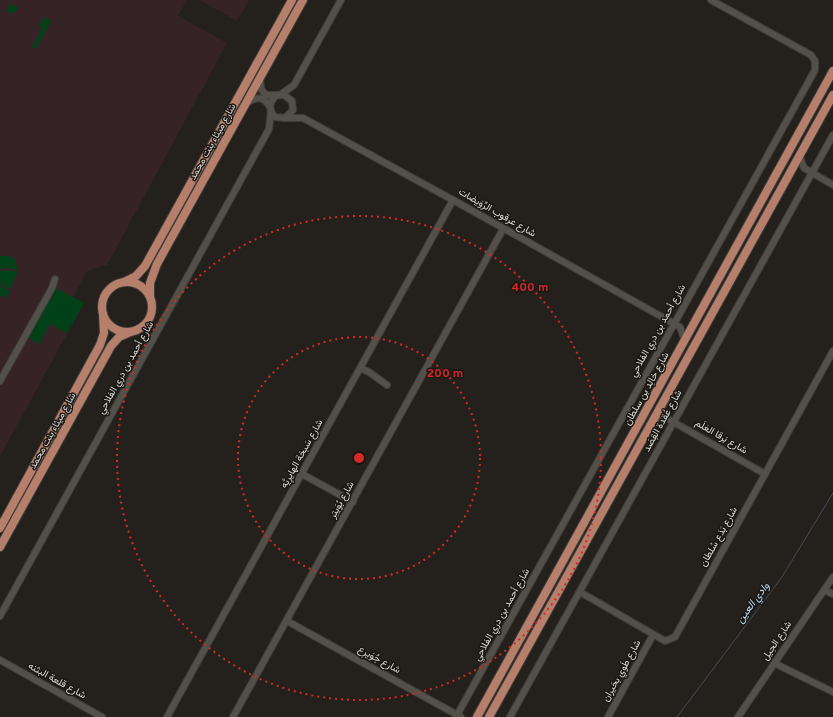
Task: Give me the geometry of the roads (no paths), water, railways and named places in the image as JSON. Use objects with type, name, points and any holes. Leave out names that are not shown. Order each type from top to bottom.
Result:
[{"type":"main road","name":"شارع ميثاء بنت محمد","points":[[124,282],[136,276],[145,266],[292,0]]},
{"type":"main road","name":"شارع ميثاء بنت محمد","points":[[150,296],[150,283],[154,270],[303,0]]},
{"type":"main road","name":"شارع خالِد بن سلطان","points":[[476,717],[833,71]]},
{"type":"main road","name":"شارع خالِد بن سلطان","points":[[489,717],[833,95]]},
{"type":"main road","points":[[711,316],[714,303],[735,261],[735,257],[732,256]]},
{"type":"main road","points":[[124,282],[133,282],[141,286],[150,296],[152,308],[149,319],[141,328],[130,332],[121,332],[113,328],[107,322],[103,314],[102,303],[107,292],[113,286],[124,282]]},
{"type":"main road","name":"شارع ميثاء بنت محمد","points":[[0,528],[100,345],[104,333],[103,314]]},
{"type":"main road","name":"شارع ميثاء بنت محمد","points":[[0,547],[111,346],[119,337],[130,332]]},
{"type":"main road","points":[[596,524],[593,519],[615,475],[617,464]]},
{"type":"street","points":[[246,103],[260,98],[266,100],[275,116],[284,118],[292,114],[294,85],[341,0]]},
{"type":"street","name":"شارع أحمد بن دري الفلاحي","points":[[458,716],[816,66],[811,55],[711,0]]},
{"type":"street","points":[[260,78],[263,92],[278,96],[287,96],[293,104]]},
{"type":"street","points":[[270,109],[273,100],[294,85]]},
{"type":"street","name":"شارع عرقوب الرِّوَيضات","points":[[293,104],[303,118],[454,200],[503,229],[680,327]]},
{"type":"street","name":"شارع أحمد بن دري الفلاحي","points":[[269,129],[270,109]]},
{"type":"street","name":"شارع أحمد بن دري الفلاحي","points":[[0,616],[269,129],[284,118]]},
{"type":"street","name":"شارع عرقوب الرِّوَيضات","points":[[284,118],[303,118]]},
{"type":"street","name":"شارع عُقدة القِصَد","points":[[510,717],[580,592],[671,420],[833,135]]},
{"type":"street","points":[[799,156],[804,168],[833,185]]},
{"type":"street","points":[[789,173],[796,169],[804,168]]},
{"type":"street","name":"شارع سَبخة الهايرِيَّه","points":[[167,717],[454,200]]},
{"type":"street","name":"شارع بُوَيتِر","points":[[233,717],[503,229]]},
{"type":"street","points":[[0,381],[52,288],[55,279]]},
{"type":"street","points":[[685,341],[680,327],[694,324]]},
{"type":"street","name":"شارع بَدَع سُلطان","points":[[580,592],[653,635],[667,641],[676,635],[833,351]]},
{"type":"street","points":[[360,368],[369,372],[387,385]]},
{"type":"street","points":[[662,404],[663,412],[671,420]]},
{"type":"street","points":[[653,421],[660,418],[671,420]]},
{"type":"street","name":"شارع بَرقا العَلَم","points":[[671,420],[765,474]]},
{"type":"street","points":[[302,474],[352,502]]},
{"type":"street","name":"شارع الحِيل","points":[[738,717],[833,577]]},
{"type":"street","points":[[824,590],[833,594]]},
{"type":"street","name":"شارع جُوَيرِع","points":[[287,621],[458,716]]},
{"type":"street","name":"شارع طَوي بحَيران","points":[[608,717],[653,635]]},
{"type":"street","name":"شارع قلعة البثنه","points":[[1,661],[102,717]]},
{"type":"street","points":[[774,663],[833,692]]},
{"type":"waterway","name":"وادي العين","points":[[677,717],[782,577],[833,493]]}]
